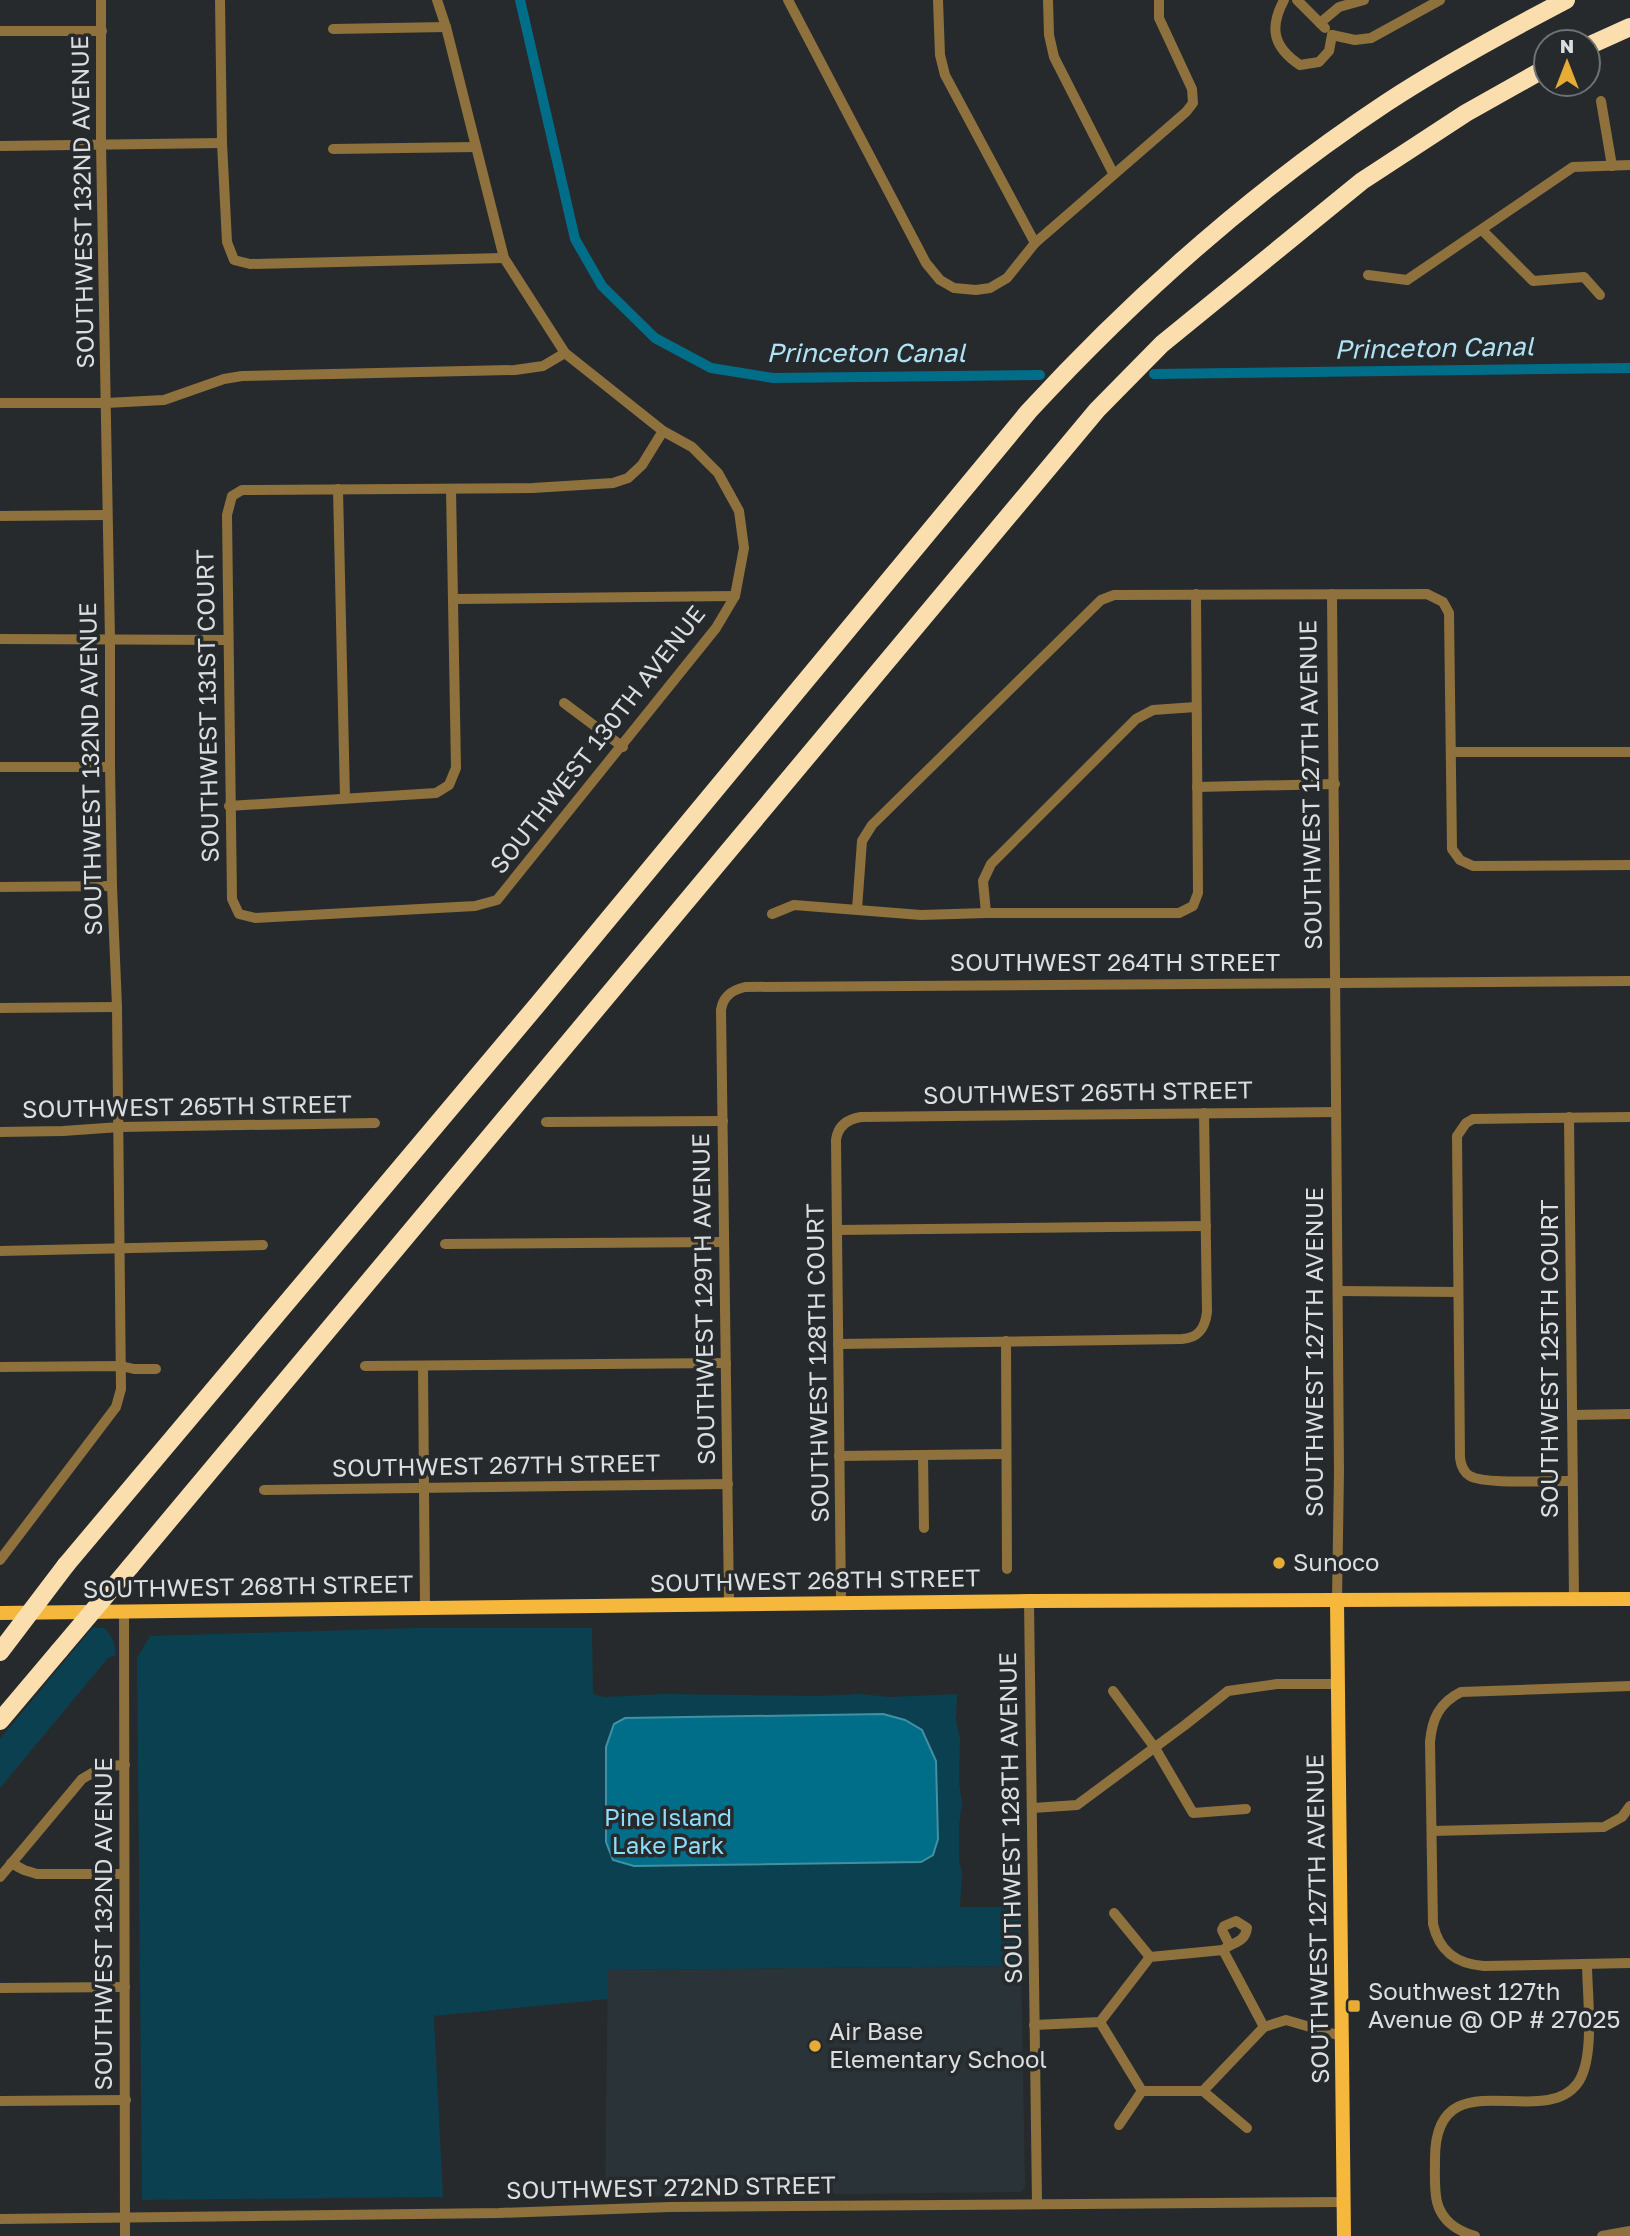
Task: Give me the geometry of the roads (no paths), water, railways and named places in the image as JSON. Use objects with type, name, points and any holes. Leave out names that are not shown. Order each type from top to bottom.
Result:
[{"type":"highway","points":[[0,1652],[66,1565],[547,993],[1029,411],[1090,345],[1188,253],[1318,150],[1456,60],[1566,0]]},
{"type":"highway","points":[[1602,40],[1630,27]]},
{"type":"highway","points":[[0,1721],[1097,410],[1162,344],[1363,181],[1466,113],[1532,76]]},
{"type":"main road","name":"SOUTHWEST 268TH STREET","points":[[0,1613],[1029,1601],[1630,1599]]},
{"type":"main road","name":"SOUTHWEST 127TH AVENUE","points":[[1337,1601],[1344,2236]]},
{"type":"street","name":"SOUTHWEST 132ND AVENUE","points":[[0,1560],[116,1407],[121,1389],[120,1127],[112,886],[101,0]]},
{"type":"street","points":[[220,0],[222,143],[227,242],[234,260],[250,264],[504,258]]},
{"type":"street","name":"SOUTHWEST 130TH AVENUE","points":[[239,914],[255,918],[461,907],[497,900],[623,747],[716,628],[734,596],[744,548],[739,511],[718,474],[692,447],[663,431],[565,353],[504,258],[437,0]]},
{"type":"street","points":[[788,0],[926,263],[940,280],[962,290],[990,288],[1007,278],[1035,243],[1193,103],[1192,89],[1159,18],[1159,0]]},
{"type":"street","points":[[938,0],[940,55],[945,75],[1035,243]]},
{"type":"street","points":[[1048,0],[1049,35],[1054,57],[1113,173]]},
{"type":"street","points":[[1284,0],[1275,18],[1276,36],[1286,55],[1300,65],[1319,62],[1329,51],[1332,35]]},
{"type":"street","points":[[1297,0],[1332,35],[1355,40],[1371,38],[1440,0]]},
{"type":"street","points":[[1320,23],[1339,7],[1364,0]]},
{"type":"street","points":[[333,29],[446,27]]},
{"type":"street","points":[[0,31],[102,31]]},
{"type":"street","points":[[1601,101],[1612,166]]},
{"type":"street","points":[[0,146],[222,143]]},
{"type":"street","points":[[333,149],[476,147]]},
{"type":"street","points":[[1368,275],[1407,280],[1573,167],[1630,166]]},
{"type":"street","points":[[1482,230],[1532,281],[1584,277],[1600,295]]},
{"type":"street","points":[[0,403],[163,400],[223,379],[242,376],[515,370],[543,366],[565,353]]},
{"type":"street","points":[[345,798],[338,489],[533,488],[613,484],[628,478],[642,465],[663,431]]},
{"type":"street","name":"SOUTHWEST 131ST COURT","points":[[239,914],[232,899],[229,806],[227,515],[232,496],[242,490],[338,489]]},
{"type":"street","points":[[229,806],[436,793],[449,785],[456,768],[451,489]]},
{"type":"street","points":[[0,516],[107,516]]},
{"type":"street","points":[[772,914],[794,905],[921,915],[1179,914],[1193,906],[1198,893],[1196,594]]},
{"type":"street","name":"SOUTHWEST 127TH AVENUE","points":[[1332,594],[1338,1291],[1337,1601]]},
{"type":"street","points":[[856,909],[862,841],[872,825],[1101,600],[1114,595],[1427,594],[1443,602],[1449,613],[1452,849],[1460,860],[1473,866],[1630,865]]},
{"type":"street","points":[[454,599],[734,596]]},
{"type":"street","points":[[0,639],[227,640]]},
{"type":"street","points":[[564,703],[623,747]]},
{"type":"street","points":[[986,913],[983,881],[991,864],[1136,719],[1153,710],[1196,706]]},
{"type":"street","points":[[1451,752],[1630,752]]},
{"type":"street","points":[[0,767],[110,767]]},
{"type":"street","points":[[1197,787],[1335,785]]},
{"type":"street","points":[[0,887],[112,886]]},
{"type":"street","name":"SOUTHWEST 264TH STREET","points":[[727,995],[745,987],[1630,981]]},
{"type":"street","name":"SOUTHWEST 129TH AVENUE","points":[[727,995],[721,1010],[729,1604]]},
{"type":"street","points":[[0,1008],[117,1007]]},
{"type":"street","name":"SOUTHWEST 265TH STREET","points":[[843,1124],[861,1117],[1336,1112]]},
{"type":"street","points":[[838,1343],[1182,1339],[1200,1333],[1204,1328],[1207,1312],[1204,1113]]},
{"type":"street","name":"SOUTHWEST 125TH COURT","points":[[1569,1117],[1574,1599]]},
{"type":"street","points":[[1571,1480],[1483,1480],[1467,1475],[1462,1468],[1457,1146],[1460,1130],[1465,1123],[1473,1119],[1630,1117]]},
{"type":"street","points":[[546,1122],[723,1121]]},
{"type":"street","name":"SOUTHWEST 265TH STREET","points":[[0,1132],[120,1127],[375,1123]]},
{"type":"street","name":"SOUTHWEST 128TH COURT","points":[[841,1603],[836,1140],[843,1124]]},
{"type":"street","points":[[837,1230],[1206,1226]]},
{"type":"street","points":[[445,1244],[724,1242]]},
{"type":"street","points":[[0,1251],[263,1245]]},
{"type":"street","points":[[1338,1291],[1458,1292]]},
{"type":"street","points":[[1006,1341],[1007,1569]]},
{"type":"street","points":[[365,1366],[726,1363]]},
{"type":"street","points":[[0,1367],[121,1366],[134,1370],[156,1369]]},
{"type":"street","points":[[423,1366],[425,1608]]},
{"type":"street","points":[[1572,1415],[1630,1414]]},
{"type":"street","points":[[839,1456],[1005,1454]]},
{"type":"street","points":[[923,1455],[924,1528]]},
{"type":"street","name":"SOUTHWEST 267TH STREET","points":[[264,1490],[727,1484]]},
{"type":"street","name":"SOUTHWEST 128TH AVENUE","points":[[1029,1601],[1037,2203]]},
{"type":"street","name":"SOUTHWEST 132ND AVENUE","points":[[124,1612],[125,2236]]},
{"type":"street","points":[[1033,1808],[1077,1805],[1228,1691],[1277,1684],[1338,1684]]},
{"type":"street","points":[[1630,1686],[1472,1690],[1452,1696],[1438,1710],[1431,1731],[1433,1923],[1436,1935],[1447,1953],[1474,1965],[1630,1963]]},
{"type":"street","points":[[1113,1691],[1155,1748],[1193,1813],[1246,1809]]},
{"type":"street","points":[[0,1877],[82,1779],[104,1766],[125,1765]]},
{"type":"street","points":[[1432,1831],[1604,1827],[1622,1816],[1630,1806]]},
{"type":"street","points":[[12,1863],[30,1873],[47,1875],[124,1874]]},
{"type":"street","points":[[1114,1913],[1150,1958]]},
{"type":"street","points":[[1034,2025],[1100,2022],[1150,1958],[1226,1947],[1264,2026]]},
{"type":"street","points":[[1475,2236],[1451,2225],[1439,2209],[1435,2157],[1441,2125],[1455,2108],[1464,2104],[1556,2098],[1567,2094],[1576,2085],[1583,2076],[1588,2057],[1587,1964]]},
{"type":"street","points":[[0,1988],[125,1987]]},
{"type":"street","points":[[1203,2091],[1264,2026],[1286,2020],[1341,2036]]},
{"type":"street","points":[[1100,2022],[1142,2091]]},
{"type":"street","points":[[1142,2091],[1203,2091],[1247,2129]]},
{"type":"street","points":[[1119,2125],[1142,2091]]},
{"type":"street","points":[[0,2101],[126,2100]]},
{"type":"street","name":"SOUTHWEST 272ND STREET","points":[[0,2219],[499,2213],[658,2207],[1343,2202]]},
{"type":"street","points":[[1602,2236],[1630,2231]]},
{"type":"waterway","name":"Princeton Canal","points":[[520,0],[575,239],[602,286],[655,338],[711,368],[773,378],[1040,375]]},
{"type":"waterway","name":"Princeton Canal","points":[[1154,374],[1630,368]]},
{"type":"place","name":"Sunoco","points":[[1279,1563]]},
{"type":"place","name":"Southwest 127th Avenue @ OP # 27025","points":[[1354,2006]]},
{"type":"place","name":"Air Base Elementary School","points":[[815,2046]]},
{"type":"park label","name":"Pine Island Lake Park","points":[[668,1832]]}]
